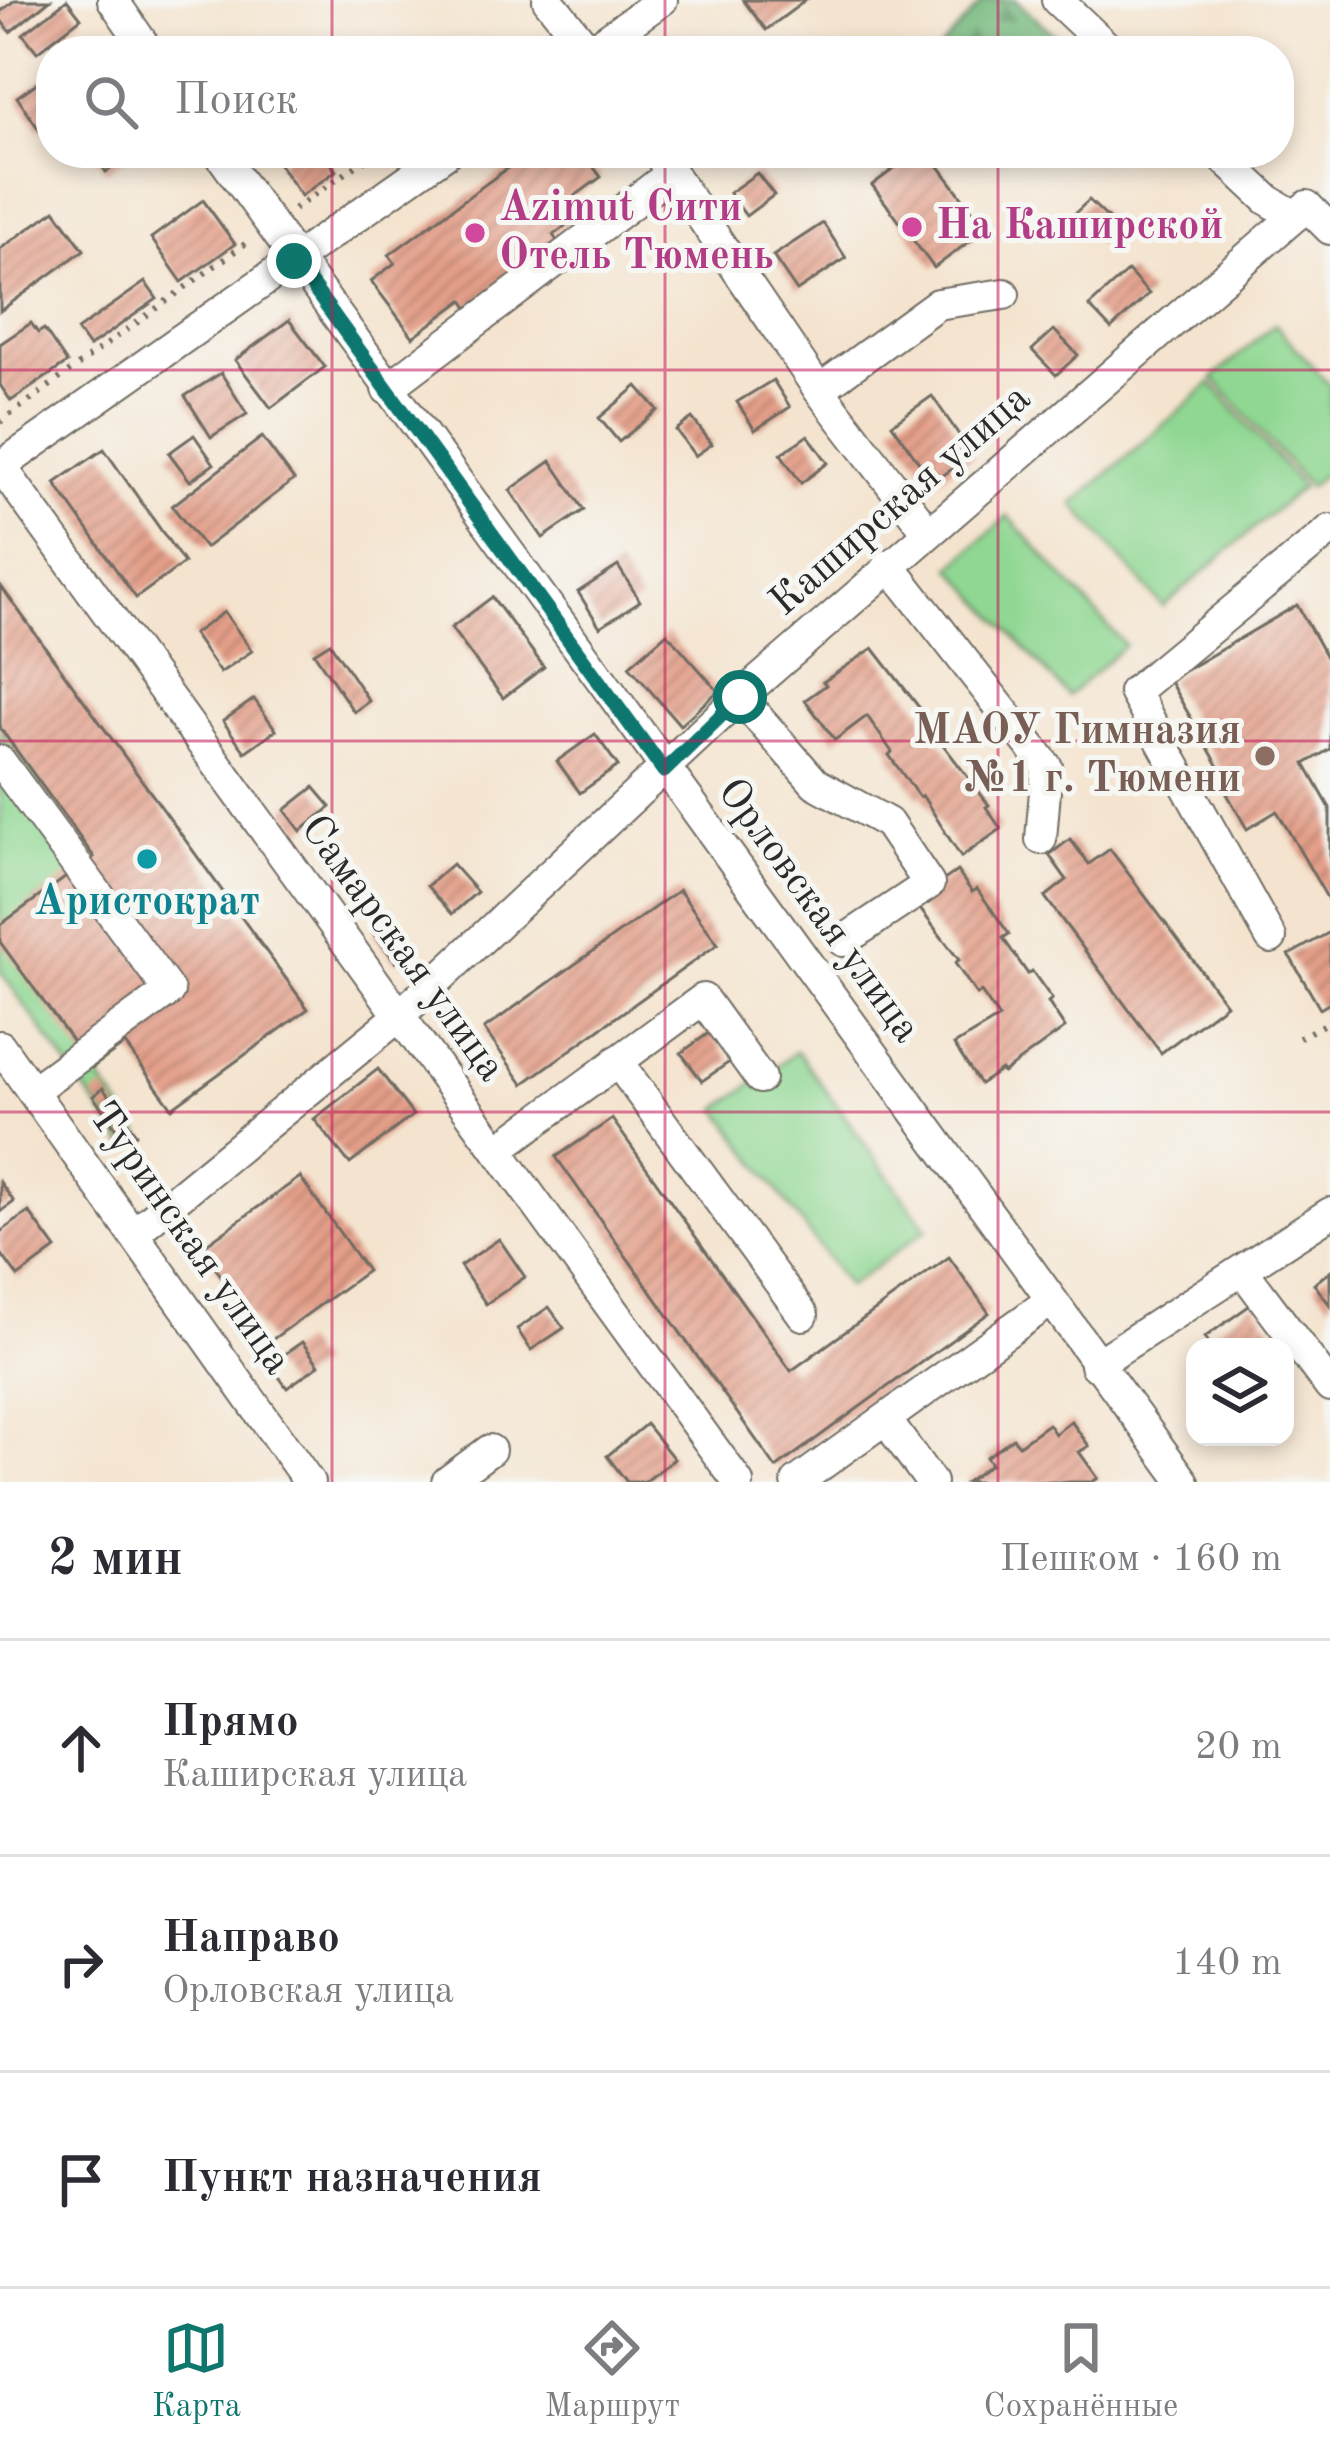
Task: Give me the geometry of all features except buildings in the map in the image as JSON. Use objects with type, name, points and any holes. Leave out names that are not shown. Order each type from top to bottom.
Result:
[{"type":"street","points":[[113,0],[138,36]]},
{"type":"street","points":[[548,0],[577,36]]},
{"type":"street","points":[[610,36],[662,0]]},
{"type":"street","points":[[1057,0],[1095,36]]},
{"type":"street","name":"Орловская улица","points":[[229,168],[1184,1482]]},
{"type":"street","points":[[0,466],[425,168]]},
{"type":"street","points":[[387,389],[659,168]]},
{"type":"street","points":[[668,168],[819,390],[928,532]]},
{"type":"street","points":[[1234,168],[1268,200],[1295,216],[1306,206],[1330,229]]},
{"type":"street","name":"Каширская улица","points":[[134,1233],[398,1017],[740,697],[1295,216]]},
{"type":"street","points":[[819,390],[937,304],[1004,294]]},
{"type":"street","name":"Самарская улица","points":[[0,466],[737,1482]]},
{"type":"street","points":[[1271,938],[1134,692],[1330,530]]},
{"type":"street","points":[[889,565],[1047,766],[1041,839]]},
{"type":"street","points":[[740,697],[815,783],[888,823],[929,884],[843,941]]},
{"type":"street","points":[[0,761],[169,991],[32,1091]]},
{"type":"street","points":[[497,1150],[703,999],[760,1078]]},
{"type":"street","name":"Туринская улица","points":[[0,1046],[309,1482]]},
{"type":"street","points":[[617,1061],[803,1315]]},
{"type":"street","points":[[1095,1365],[1330,1213]]},
{"type":"street","points":[[1244,1271],[1330,1387]]},
{"type":"street","points":[[796,1482],[1049,1301]]},
{"type":"street","points":[[886,1420],[931,1482]]},
{"type":"street","points":[[447,1482],[490,1450]]},
{"type":"path","points":[[0,422],[353,168]]},
{"type":"path","points":[[1299,1038],[1330,1021]]},
{"type":"green space","points":[[984,0],[1015,0],[1057,36],[952,36]]},
{"type":"green space","points":[[1275,324],[1330,386],[1330,468],[1309,487],[1213,378]]},
{"type":"green space","points":[[1211,383],[1302,487],[1163,607],[1073,504]]},
{"type":"green space","points":[[1008,516],[1125,645],[1068,696],[951,567]]},
{"type":"green space","points":[[0,728],[193,995],[92,1068],[142,1137],[127,1148],[0,971]]},
{"type":"green space","points":[[797,1051],[927,1229],[848,1287],[718,1109]]},
{"type":"place","name":"На Каширской","points":[[912,227]]},
{"type":"place","name":"Azimut Сити Отель Тюмень","points":[[475,233]]},
{"type":"place","name":"МАОУ Гимназия №1 г. Тюмени","points":[[1265,756]]},
{"type":"place","name":"Аристократ","points":[[147,859]]},
{"type":"route","points":[[294,261],[664,771],[740,697]]}]
